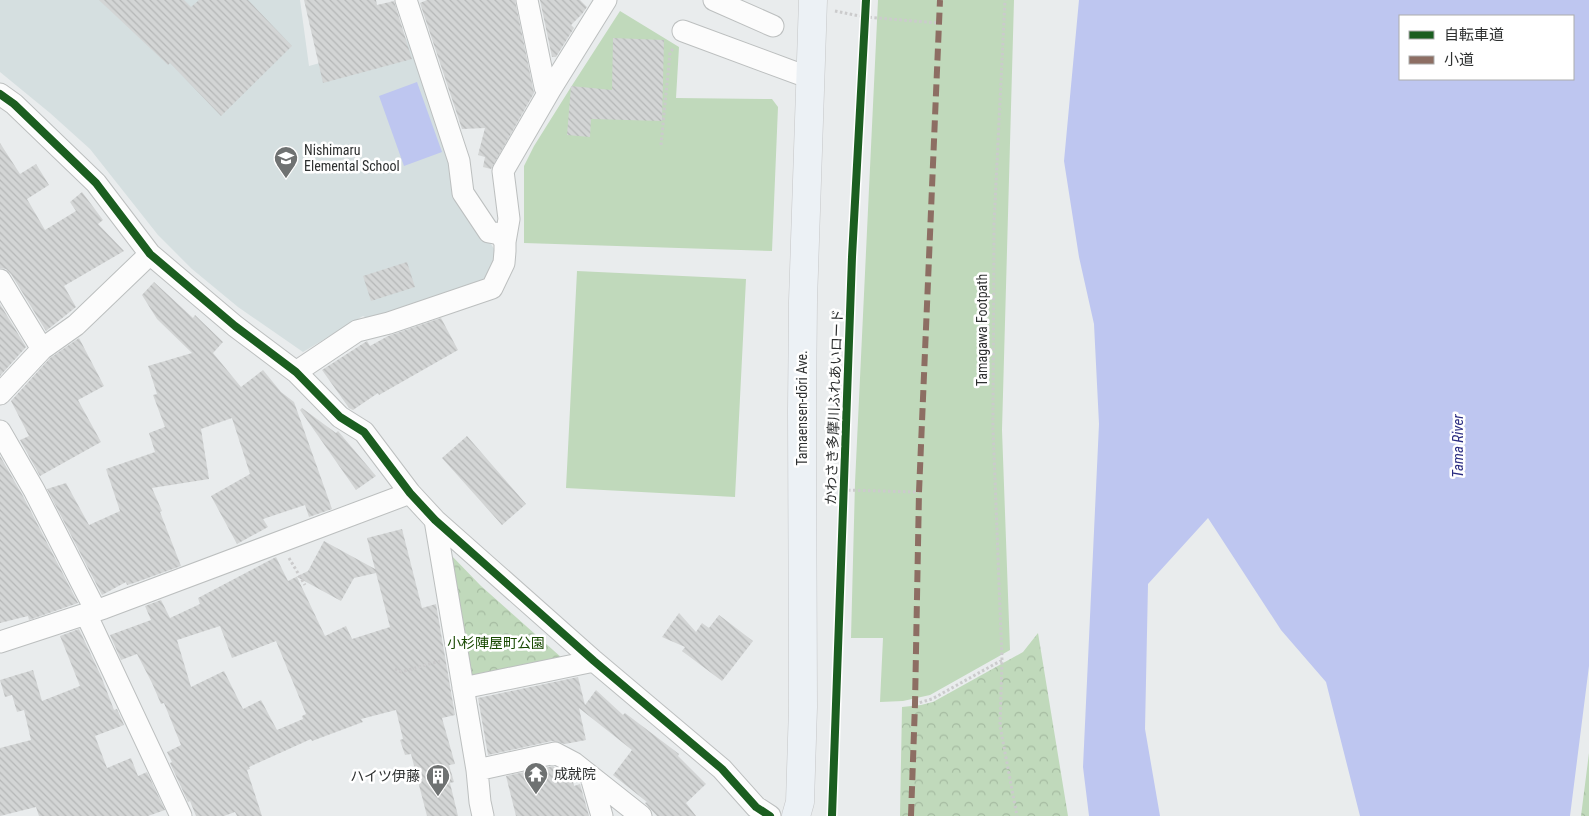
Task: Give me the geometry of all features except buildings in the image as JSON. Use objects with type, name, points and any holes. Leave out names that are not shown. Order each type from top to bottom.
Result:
[{"type":"main road","name":"Tamaensen-dōri Ave.","points":[[796,816],[800,802],[803,707],[803,301],[810,78],[817,4]]},
{"type":"street","points":[[406,0],[459,161],[463,193],[489,232],[500,234],[504,242]]},
{"type":"street","points":[[528,0],[545,87],[550,90]]},
{"type":"street","points":[[296,372],[357,331],[389,323],[492,288],[504,263],[504,242],[508,219],[503,171],[550,90],[606,0]]},
{"type":"street","points":[[714,0],[773,26]]},
{"type":"street","points":[[683,32],[810,78]]},
{"type":"street","points":[[0,94],[14,104],[96,183],[150,254],[235,326],[296,372],[340,417],[364,432],[410,493],[436,520],[594,661],[722,769],[763,815]]},
{"type":"street","points":[[0,394],[42,349],[76,325],[150,254]]},
{"type":"street","points":[[0,280],[42,349]]},
{"type":"street","points":[[0,431],[34,490],[181,816]]},
{"type":"street","points":[[0,642],[91,613],[410,493]]},
{"type":"street","points":[[436,520],[477,770],[480,802],[484,816]]},
{"type":"street","points":[[463,688],[594,661]]},
{"type":"street","points":[[477,770],[555,753],[574,763],[641,816]]},
{"type":"street","points":[[591,777],[602,816]]},
{"type":"path","points":[[817,4],[939,23]]},
{"type":"path","points":[[865,26],[866,12]]},
{"type":"path","points":[[661,145],[670,53],[683,32]]},
{"type":"path","points":[[843,490],[919,492]]},
{"type":"path","points":[[280,543],[305,586]]},
{"type":"path","points":[[395,669],[401,672],[457,657]]},
{"type":"path","points":[[915,704],[932,700],[1002,660]]},
{"type":"shaded area","name":"Nishimaru Elemental School","points":[[0,0],[300,0],[309,66],[407,39],[413,43],[462,198],[496,252],[493,268],[482,285],[373,321],[363,316],[303,352],[238,307],[192,269],[158,235],[90,149],[0,72]]},
{"type":"green space","points":[[878,0],[1014,0],[1002,430],[1010,650],[930,695],[903,701],[880,702],[883,638],[851,638],[855,483]]},
{"type":"green space","points":[[620,11],[679,47],[676,98],[772,99],[778,107],[772,251],[524,243],[524,166],[534,146]]},
{"type":"green space","points":[[577,271],[746,279],[735,497],[566,488]]},
{"type":"green space","name":"小杉陣屋町公園","points":[[449,553],[481,586],[562,658],[468,682]]},
{"type":"green space","points":[[1038,633],[1068,816],[900,816],[902,707],[933,702],[1023,652]]},
{"type":"green space","points":[[1589,753],[1589,816],[1581,816]]},
{"type":"water","name":"Tama River","points":[[1079,0],[1589,0],[1589,666],[1570,816],[1360,816],[1326,682],[1281,630],[1208,518],[1148,584],[1145,729],[1160,816],[1089,816],[1083,767],[1099,424],[1094,324],[1079,257],[1064,161]]},
{"type":"water","points":[[417,82],[442,152],[404,166],[379,96]]},
{"type":"marked path","points":[[911,816],[919,492],[940,0]]},
{"type":"cycle path","name":"かわさき多摩川ふれあいロード","points":[[832,816],[852,257],[866,0]]},
{"type":"cycle path","points":[[0,94],[14,104],[96,183],[150,254],[235,326],[296,372],[340,417],[364,432],[410,493],[435,520],[594,661],[722,769],[756,807],[770,816]]},
{"type":"place","name":"Nishimaru Elemental School","points":[[286,179]]},
{"type":"place","name":"成就院","points":[[536,795]]},
{"type":"place","name":"ハイツ伊藤","points":[[438,797]]}]
